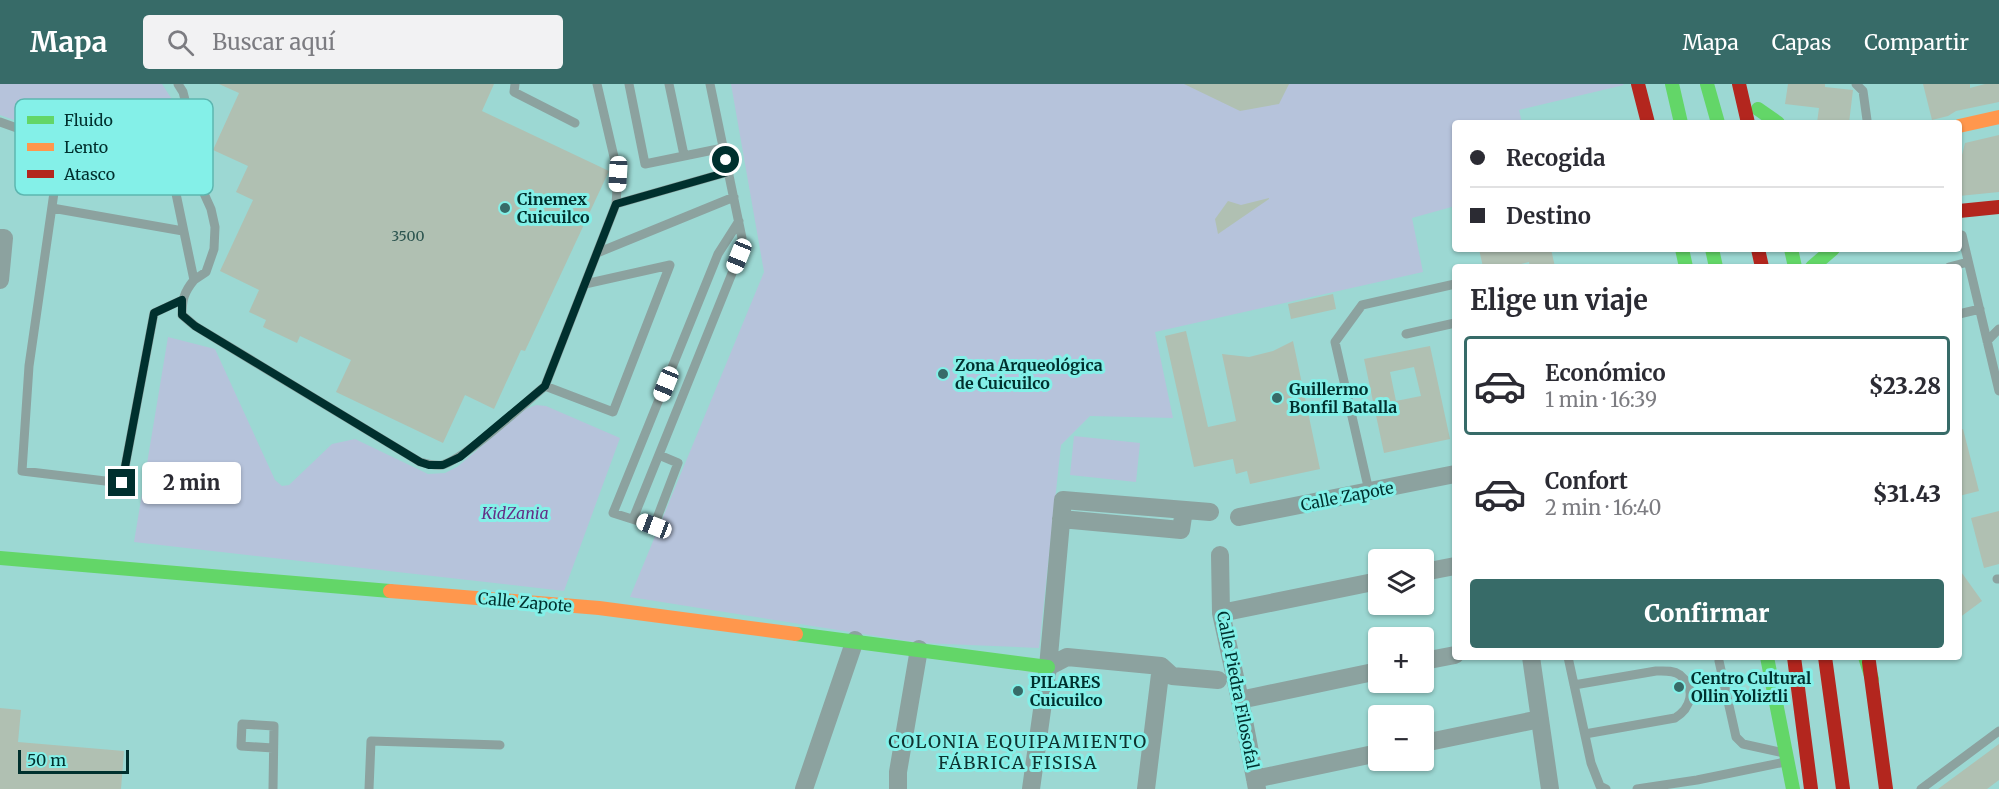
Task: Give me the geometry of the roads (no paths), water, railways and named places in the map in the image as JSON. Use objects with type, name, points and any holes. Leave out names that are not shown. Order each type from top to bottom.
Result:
[{"type":"main road","points":[[1638,84],[1647,120]]},
{"type":"main road","points":[[1672,84],[1678,120]]},
{"type":"main road","points":[[1707,84],[1717,120]]},
{"type":"main road","points":[[1718,84],[1726,120]]},
{"type":"main road","points":[[1749,84],[1760,116]]},
{"type":"main road","points":[[1748,120],[1749,84]]},
{"type":"main road","points":[[1962,125],[1999,117]]},
{"type":"main road","points":[[1962,211],[1999,207]]},
{"type":"main road","points":[[1816,264],[1830,252]]},
{"type":"main road","name":"Calle Zapote","points":[[0,558],[599,608],[1048,667]]},
{"type":"main road","points":[[1768,660],[1793,789]]},
{"type":"main road","points":[[1794,660],[1810,789]]},
{"type":"main road","points":[[1805,660],[1823,789]]},
{"type":"main road","points":[[1825,660],[1843,789]]},
{"type":"main road","points":[[1867,660],[1872,679],[1886,789]]},
{"type":"street","points":[[0,238],[4,238],[0,279]]},
{"type":"street","name":"Calle Zapote","points":[[1239,518],[1452,475]]},
{"type":"street","points":[[1031,789],[1048,667],[1061,519],[1181,530],[1184,510],[1210,512]]},
{"type":"street","name":"Calle Piedra Filosofal","points":[[1220,555],[1221,613],[1256,784]]},
{"type":"street","points":[[1434,570],[1452,567]]},
{"type":"street","points":[[1221,613],[1368,583]]},
{"type":"street","points":[[804,789],[855,640]]},
{"type":"street","points":[[898,789],[898,772],[919,649]]},
{"type":"street","points":[[1434,660],[1452,656]]},
{"type":"street","points":[[1048,667],[1067,657],[1161,666],[1172,676],[1218,680]]},
{"type":"street","points":[[1531,660],[1550,789]]},
{"type":"street","points":[[1146,789],[1161,666]]},
{"type":"street","points":[[1240,700],[1368,673]]},
{"type":"street","points":[[1434,741],[1540,719]]},
{"type":"street","points":[[1256,784],[1368,756]]},
{"type":"lane","points":[[515,84],[514,92],[575,123]]},
{"type":"lane","points":[[205,195],[215,227],[214,249],[206,272],[187,288],[182,300],[182,315],[195,326],[420,462],[429,465],[443,465],[460,457],[545,386],[616,204],[618,174],[597,84]]},
{"type":"lane","points":[[629,84],[645,164],[723,148]]},
{"type":"lane","points":[[669,84],[684,155]]},
{"type":"lane","points":[[633,519],[739,256],[742,238],[710,84]]},
{"type":"lane","points":[[1856,84],[1863,92],[1867,120]]},
{"type":"lane","points":[[0,122],[15,128]]},
{"type":"lane","points":[[616,204],[728,172]]},
{"type":"lane","points":[[54,195],[28,366],[22,471],[122,483],[154,313],[182,300]]},
{"type":"lane","points":[[176,195],[194,280]]},
{"type":"lane","points":[[597,252],[734,197]]},
{"type":"lane","points":[[52,208],[183,231]]},
{"type":"lane","points":[[659,455],[678,463],[654,526],[613,513],[718,254],[739,221]]},
{"type":"lane","points":[[1962,235],[1999,391]]},
{"type":"lane","points":[[1960,264],[1968,262]]},
{"type":"lane","points":[[545,386],[612,412],[670,265],[585,284]]},
{"type":"lane","points":[[1369,492],[1335,342],[1362,305],[1452,285]]},
{"type":"lane","points":[[1962,313],[1980,309]]},
{"type":"lane","points":[[1406,334],[1452,324]]},
{"type":"lane","points":[[1987,341],[1999,329]]},
{"type":"lane","points":[[1569,660],[1596,779],[1600,786],[1606,789]]},
{"type":"lane","points":[[1719,661],[1736,738],[1743,744],[1787,758]]},
{"type":"lane","points":[[1574,685],[1656,671],[1669,671],[1679,675],[1688,686],[1691,702],[1686,711],[1675,718],[1584,734]]},
{"type":"lane","points":[[1921,789],[1999,731]]},
{"type":"lane","points":[[369,789],[371,741],[500,745]]},
{"type":"lane","points":[[1930,789],[1991,743],[1999,741]]},
{"type":"lane","points":[[273,748],[273,789]]},
{"type":"lane","points":[[1637,789],[1696,780],[1787,758]]},
{"type":"place","name":"Cinemex Cuicuilco","points":[[505,208]]},
{"type":"place","name":"Zona Arqueológica de Cuicuilco","points":[[943,374]]},
{"type":"place","name":"Guillermo Bonfil Batalla","points":[[1277,398]]},
{"type":"place","name":"Centro Cultural Ollin Yoliztli","points":[[1679,687]]},
{"type":"place","name":"PILARES Cuicuilco","points":[[1018,691]]},
{"type":"district","name":"COLONIA EQUIPAMIENTO FÁBRICA FISISA","points":[[1018,751]]},
{"type":"park label","name":"KidZania","points":[[515,513]]}]
